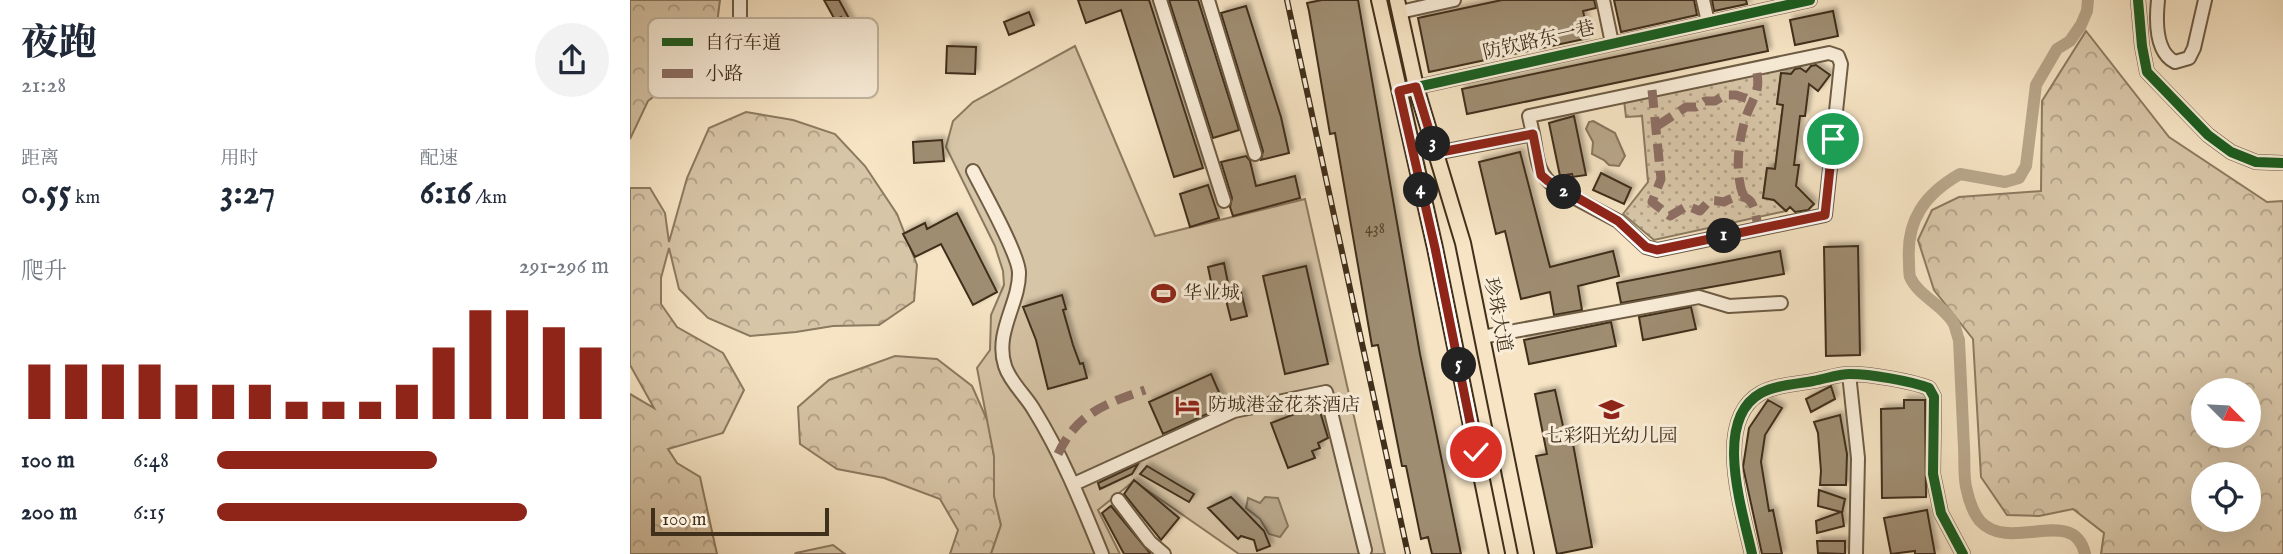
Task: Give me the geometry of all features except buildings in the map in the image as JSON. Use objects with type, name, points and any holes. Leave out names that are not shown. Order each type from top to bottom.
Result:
[{"type":"main road","points":[[1379,0],[1435,248],[1497,554]]},
{"type":"main road","name":"珍珠大道","points":[[1399,6],[1416,87],[1463,243],[1526,554]]},
{"type":"street","points":[[740,0],[740,16]]},
{"type":"street","points":[[1160,0],[1224,201]]},
{"type":"street","points":[[1208,0],[1255,154]]},
{"type":"street","points":[[1399,6],[1454,0]]},
{"type":"street","points":[[1603,0],[1612,43]]},
{"type":"street","points":[[1703,0],[1708,22]]},
{"type":"street","name":"防钦路东一巷","points":[[1399,91],[1810,0]]},
{"type":"street","points":[[2138,0],[2147,72],[2208,135],[2231,152],[2256,162],[2283,163]]},
{"type":"street","points":[[2158,0],[2156,18],[2162,49],[2168,58],[2175,62],[2189,58],[2194,48],[2205,0]]},
{"type":"street","points":[[1829,52],[1838,56],[1841,64],[1825,215],[1657,250],[1646,247],[1618,221],[1541,175],[1533,134],[1530,116],[1829,52]]},
{"type":"street","points":[[1436,153],[1533,134]]},
{"type":"street","points":[[973,171],[1019,271],[1003,335],[1005,367],[1034,409],[1073,484],[1102,554]]},
{"type":"street","points":[[1482,337],[1699,297],[1729,306],[1781,303]]},
{"type":"street","points":[[1849,374],[1858,458],[1856,554]]},
{"type":"street","points":[[1752,554],[1734,464],[1733,440],[1740,418],[1750,401],[1763,391],[1849,374],[1929,388],[1934,397],[1933,474],[1938,500],[1941,513],[1964,554]]},
{"type":"street","points":[[1073,484],[1234,411],[1326,392],[1365,550]]},
{"type":"street","points":[[1118,500],[1150,542],[1164,554]]},
{"type":"green space","points":[[630,0],[720,0],[718,18],[648,18],[648,98],[652,98],[648,101],[630,139]]},
{"type":"green space","points":[[2086,31],[2169,137],[2267,202],[2283,201],[2283,554],[2101,554],[2104,533],[2073,509],[2039,516],[2007,515],[1981,477],[1973,339],[1934,290],[1918,240],[1932,210],[1959,197],[2041,191],[2042,101]]},
{"type":"green space","name":"华业城","points":[[1075,46],[1155,236],[1305,199],[1385,554],[1239,554],[1134,481],[1098,510],[1120,554],[991,554],[1001,525],[994,496],[994,456],[977,368],[990,350],[991,315],[1004,285],[1003,271],[995,246],[946,147],[953,121],[973,102]]},
{"type":"green space","points":[[1798,66],[1791,74],[1781,73],[1777,104],[1783,105],[1775,169],[1767,168],[1763,198],[1774,200],[1786,211],[1654,240],[1623,214],[1648,182],[1642,116],[1626,117],[1624,100]]},
{"type":"green space","points":[[746,112],[793,120],[835,134],[865,166],[897,214],[917,265],[914,301],[879,325],[833,326],[750,336],[708,318],[679,289],[669,248],[661,278],[661,304],[677,327],[723,353],[744,390],[723,433],[668,449],[677,463],[700,477],[717,554],[630,554],[630,394],[654,408],[630,365],[630,188],[650,188],[665,213],[669,242],[687,178],[709,128]]},
{"type":"green space","points":[[895,356],[937,359],[972,386],[988,422],[994,456],[994,495],[1001,525],[991,554],[950,554],[958,530],[940,499],[884,478],[837,469],[800,444],[798,407],[829,380]]},
{"type":"green space","points":[[833,545],[845,554],[795,554],[796,553]]},
{"type":"shaded area","points":[[1593,121],[1615,133],[1625,156],[1619,166],[1609,165],[1592,154],[1593,142],[1586,129],[1589,122]]},
{"type":"shaded area","points":[[1265,497],[1278,498],[1288,526],[1280,537],[1269,534],[1260,519],[1246,508],[1248,498],[1260,503]]},
{"type":"waterway","points":[[2085,554],[2079,540],[2068,532],[2055,530],[2008,533],[1993,530],[1976,515],[1965,481],[1959,340],[1950,318],[1919,290],[1910,277],[1909,246],[1920,210],[1937,190],[1960,174],[2005,182],[2019,178],[2026,166],[2036,85],[2057,49],[2070,41],[2081,25],[2088,0]]},
{"type":"railway","points":[[1287,0],[1408,554]]},
{"type":"marked path","points":[[1743,195],[1738,168],[1739,148],[1745,120],[1757,90],[1756,68]]},
{"type":"marked path","points":[[1652,90],[1661,179],[1652,202],[1670,216],[1687,206],[1700,211],[1712,201],[1746,198],[1753,206],[1758,229]]},
{"type":"marked path","points":[[1657,126],[1686,107],[1696,107],[1705,101],[1715,101],[1725,95],[1736,95],[1754,101]]},
{"type":"marked path","points":[[1058,454],[1083,419],[1117,400],[1145,390]]},
{"type":"cycle path","points":[[1399,91],[1810,0]]},
{"type":"cycle path","points":[[2138,0],[2147,72],[2208,135],[2231,152],[2256,162],[2283,163]]},
{"type":"cycle path","points":[[1752,554],[1738,492],[1734,445],[1738,424],[1746,406],[1761,393],[1773,388],[1850,374],[1890,378],[1929,388],[1934,397],[1933,474],[1941,513],[1963,554]]},
{"type":"place","name":"华业城","points":[[1163,294]]},
{"type":"place","name":"防城港金花茶酒店","points":[[1188,406]]},
{"type":"place","name":"七彩阳光幼儿园","points":[[1611,409]]},
{"type":"route","points":[[1476,452],[1435,248],[1399,91],[1416,87],[1436,153],[1533,134],[1541,175],[1556,188],[1618,221],[1646,247],[1657,250],[1825,215],[1833,139]]}]
